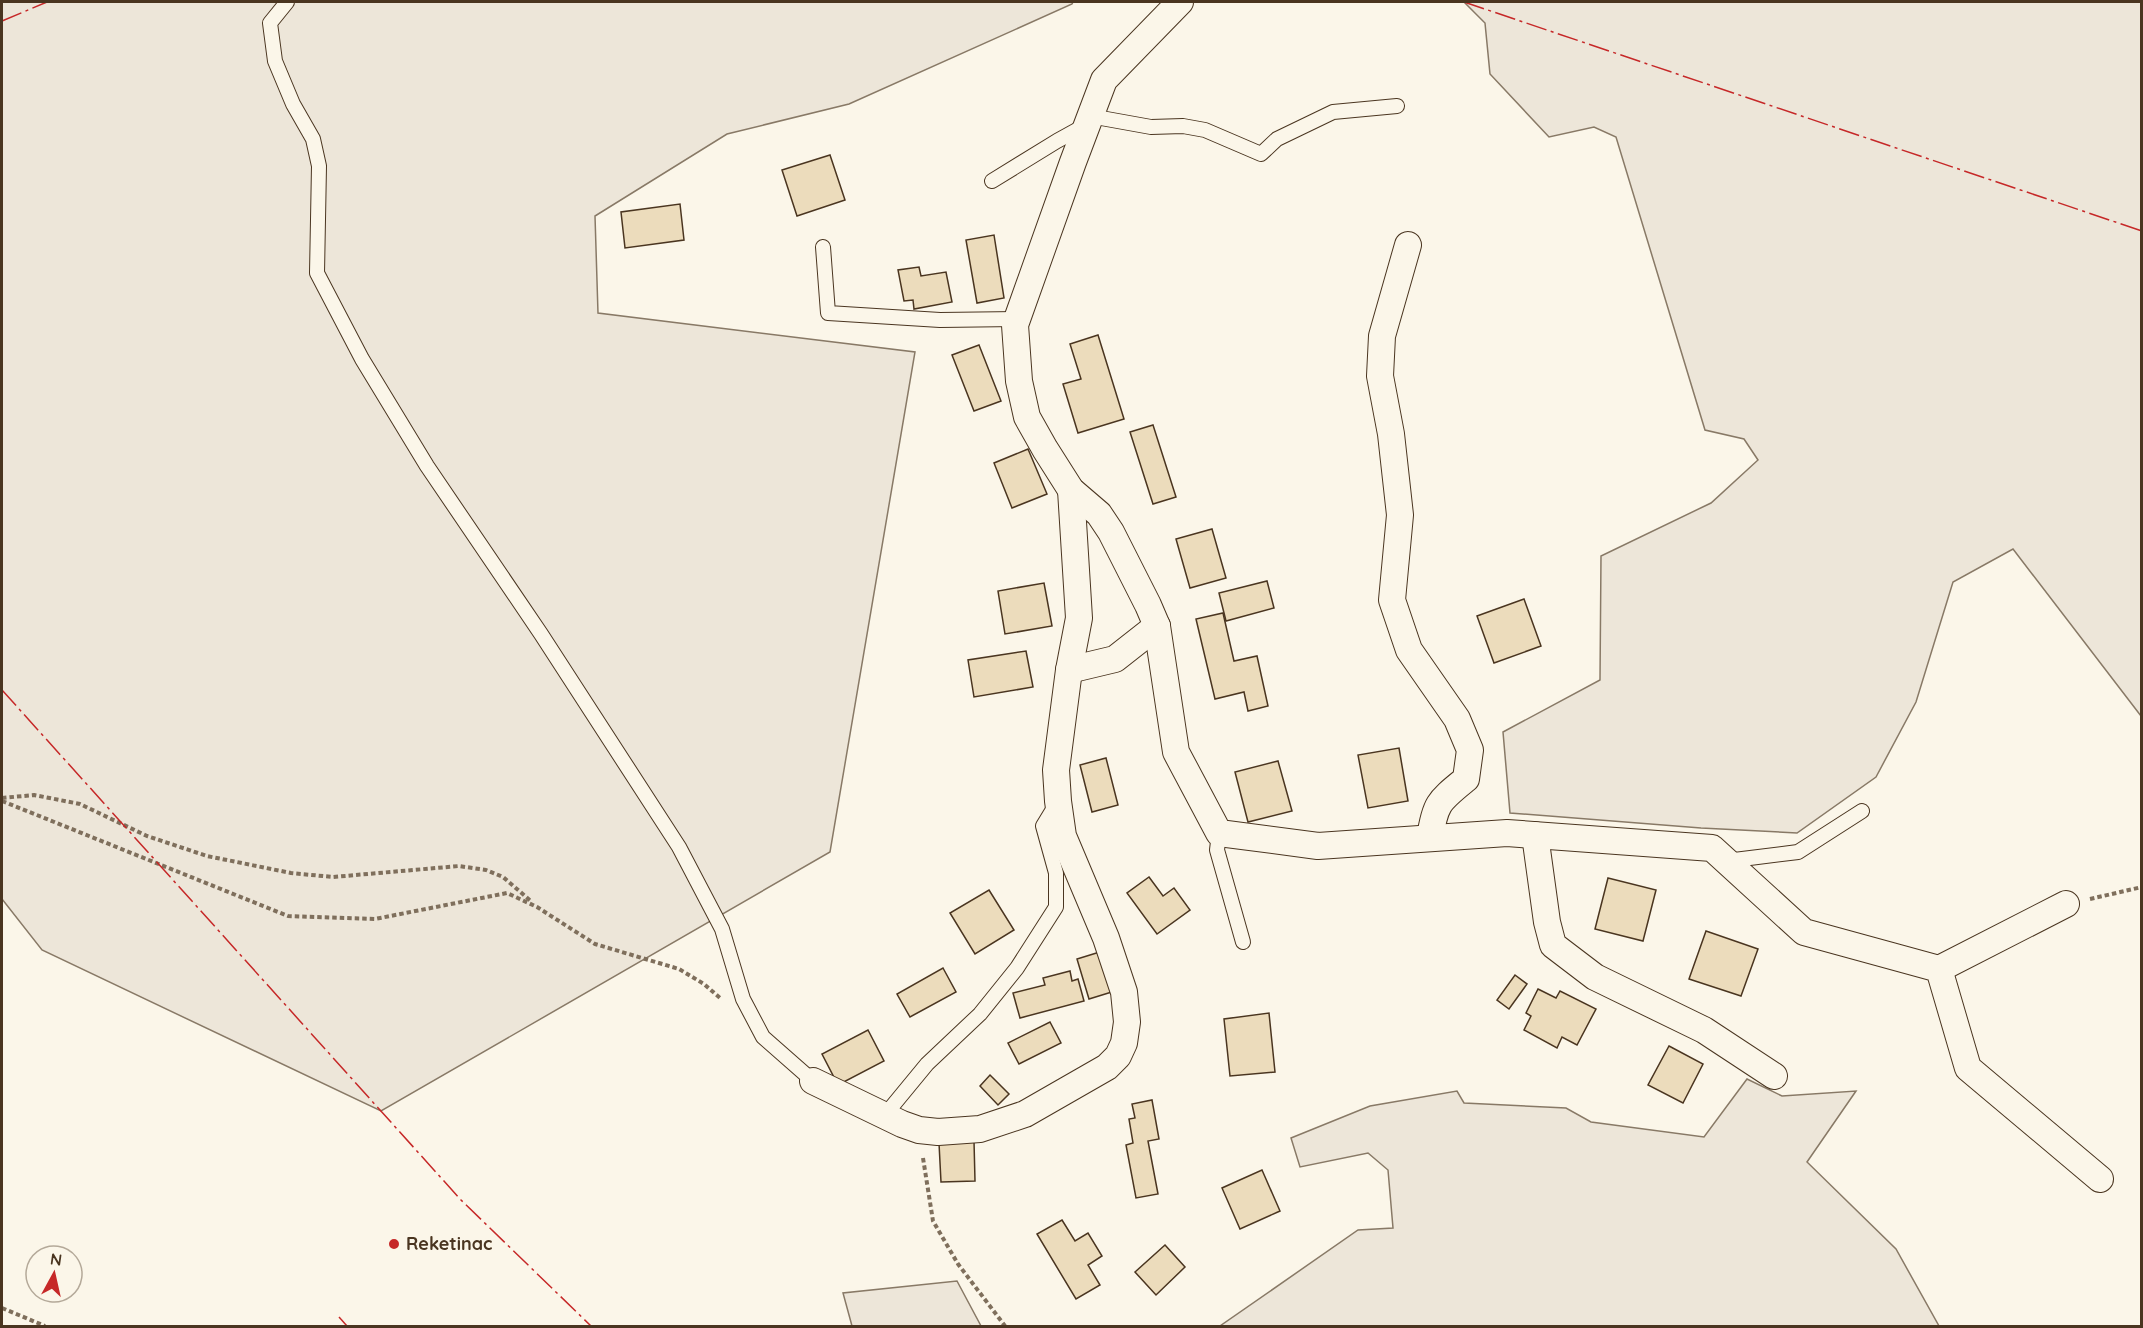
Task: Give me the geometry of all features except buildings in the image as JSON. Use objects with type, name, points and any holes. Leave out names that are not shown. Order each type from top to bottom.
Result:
[{"type":"street","points":[[1180,2],[1104,80],[1015,325],[1018,381],[1028,417],[1071,490],[1099,514],[1111,532],[1148,605],[1156,626],[1176,752],[1219,833],[1318,846],[1507,833],[1712,848],[1804,932],[1939,969],[2066,904]]},
{"type":"street","points":[[1408,245],[1382,336],[1380,376],[1391,434],[1400,514],[1392,600],[1409,650],[1457,719],[1470,750],[1466,779],[1446,796],[1434,812],[1430,838]]},
{"type":"street","points":[[813,1081],[919,1130],[938,1132],[980,1129],[1024,1114],[1107,1067],[1119,1056],[1124,1044],[1127,1022],[1124,992],[1106,938],[1063,836],[1058,801],[1056,770],[1069,670],[1079,618],[1071,490]]},
{"type":"street","points":[[1069,670],[1115,659],[1156,626]]},
{"type":"street","points":[[1535,835],[1547,922],[1553,945],[1595,977],[1704,1030],[1774,1076]]},
{"type":"street","points":[[1939,969],[1968,1068],[2100,1179]]},
{"type":"lane","points":[[287,2],[270,23],[275,62],[293,104],[312,139],[319,166],[317,273],[362,359],[427,466],[541,634],[679,847],[722,929],[743,999],[763,1037],[813,1081]]},
{"type":"lane","points":[[992,182],[1089,120],[1151,127],[1183,126],[1205,129],[1261,154],[1277,139],[1333,112],[1397,106]]},
{"type":"lane","points":[[823,247],[828,313],[940,320],[1017,319]]},
{"type":"lane","points":[[885,1115],[927,1064],[980,1014],[1017,968],[1056,908],[1056,873],[1043,826],[1058,801]]},
{"type":"lane","points":[[1726,861],[1798,852],[1862,811]]},
{"type":"lane","points":[[1219,833],[1217,850],[1243,942]]},
{"type":"path","points":[[2,800],[34,795],[80,804],[157,840],[207,856],[291,873],[333,877],[459,866],[486,870],[503,877],[537,907]]},
{"type":"path","points":[[2,800],[288,916],[375,920],[507,893],[537,907],[595,944],[679,969],[704,984],[728,1005]]},
{"type":"path","points":[[2066,904],[2142,887]]},
{"type":"path","points":[[919,1130],[933,1221],[958,1264],[1005,1326]]},
{"type":"path","points":[[2,1308],[45,1326]]},
{"type":"shaded area","points":[[2,2],[1073,2],[849,104],[727,134],[595,216],[598,313],[915,352],[830,852],[381,1111],[42,950],[2,899]]},
{"type":"shaded area","points":[[1464,2],[2141,2],[2141,716],[2013,549],[1953,582],[1916,702],[1876,777],[1797,833],[1510,813],[1503,732],[1600,680],[1601,556],[1711,503],[1758,460],[1744,439],[1705,430],[1616,137],[1594,127],[1549,137],[1490,74],[1485,23]]},
{"type":"shaded area","points":[[1747,1079],[1782,1096],[1856,1091],[1807,1162],[1896,1249],[1939,1326],[1220,1326],[1358,1230],[1393,1228],[1388,1170],[1368,1153],[1300,1167],[1291,1138],[1370,1106],[1457,1091],[1464,1103],[1566,1108],[1591,1122],[1704,1137]]},
{"type":"shaded area","points":[[957,1281],[981,1326],[852,1326],[843,1293]]},
{"type":"power","points":[[2,21],[47,2]]},
{"type":"power","points":[[1464,2],[2142,231]]},
{"type":"power","points":[[2,690],[461,1200],[591,1326]]},
{"type":"power","points":[[339,1317],[347,1326]]},
{"type":"place","name":"Reketinac","points":[[394,1244]]}]
